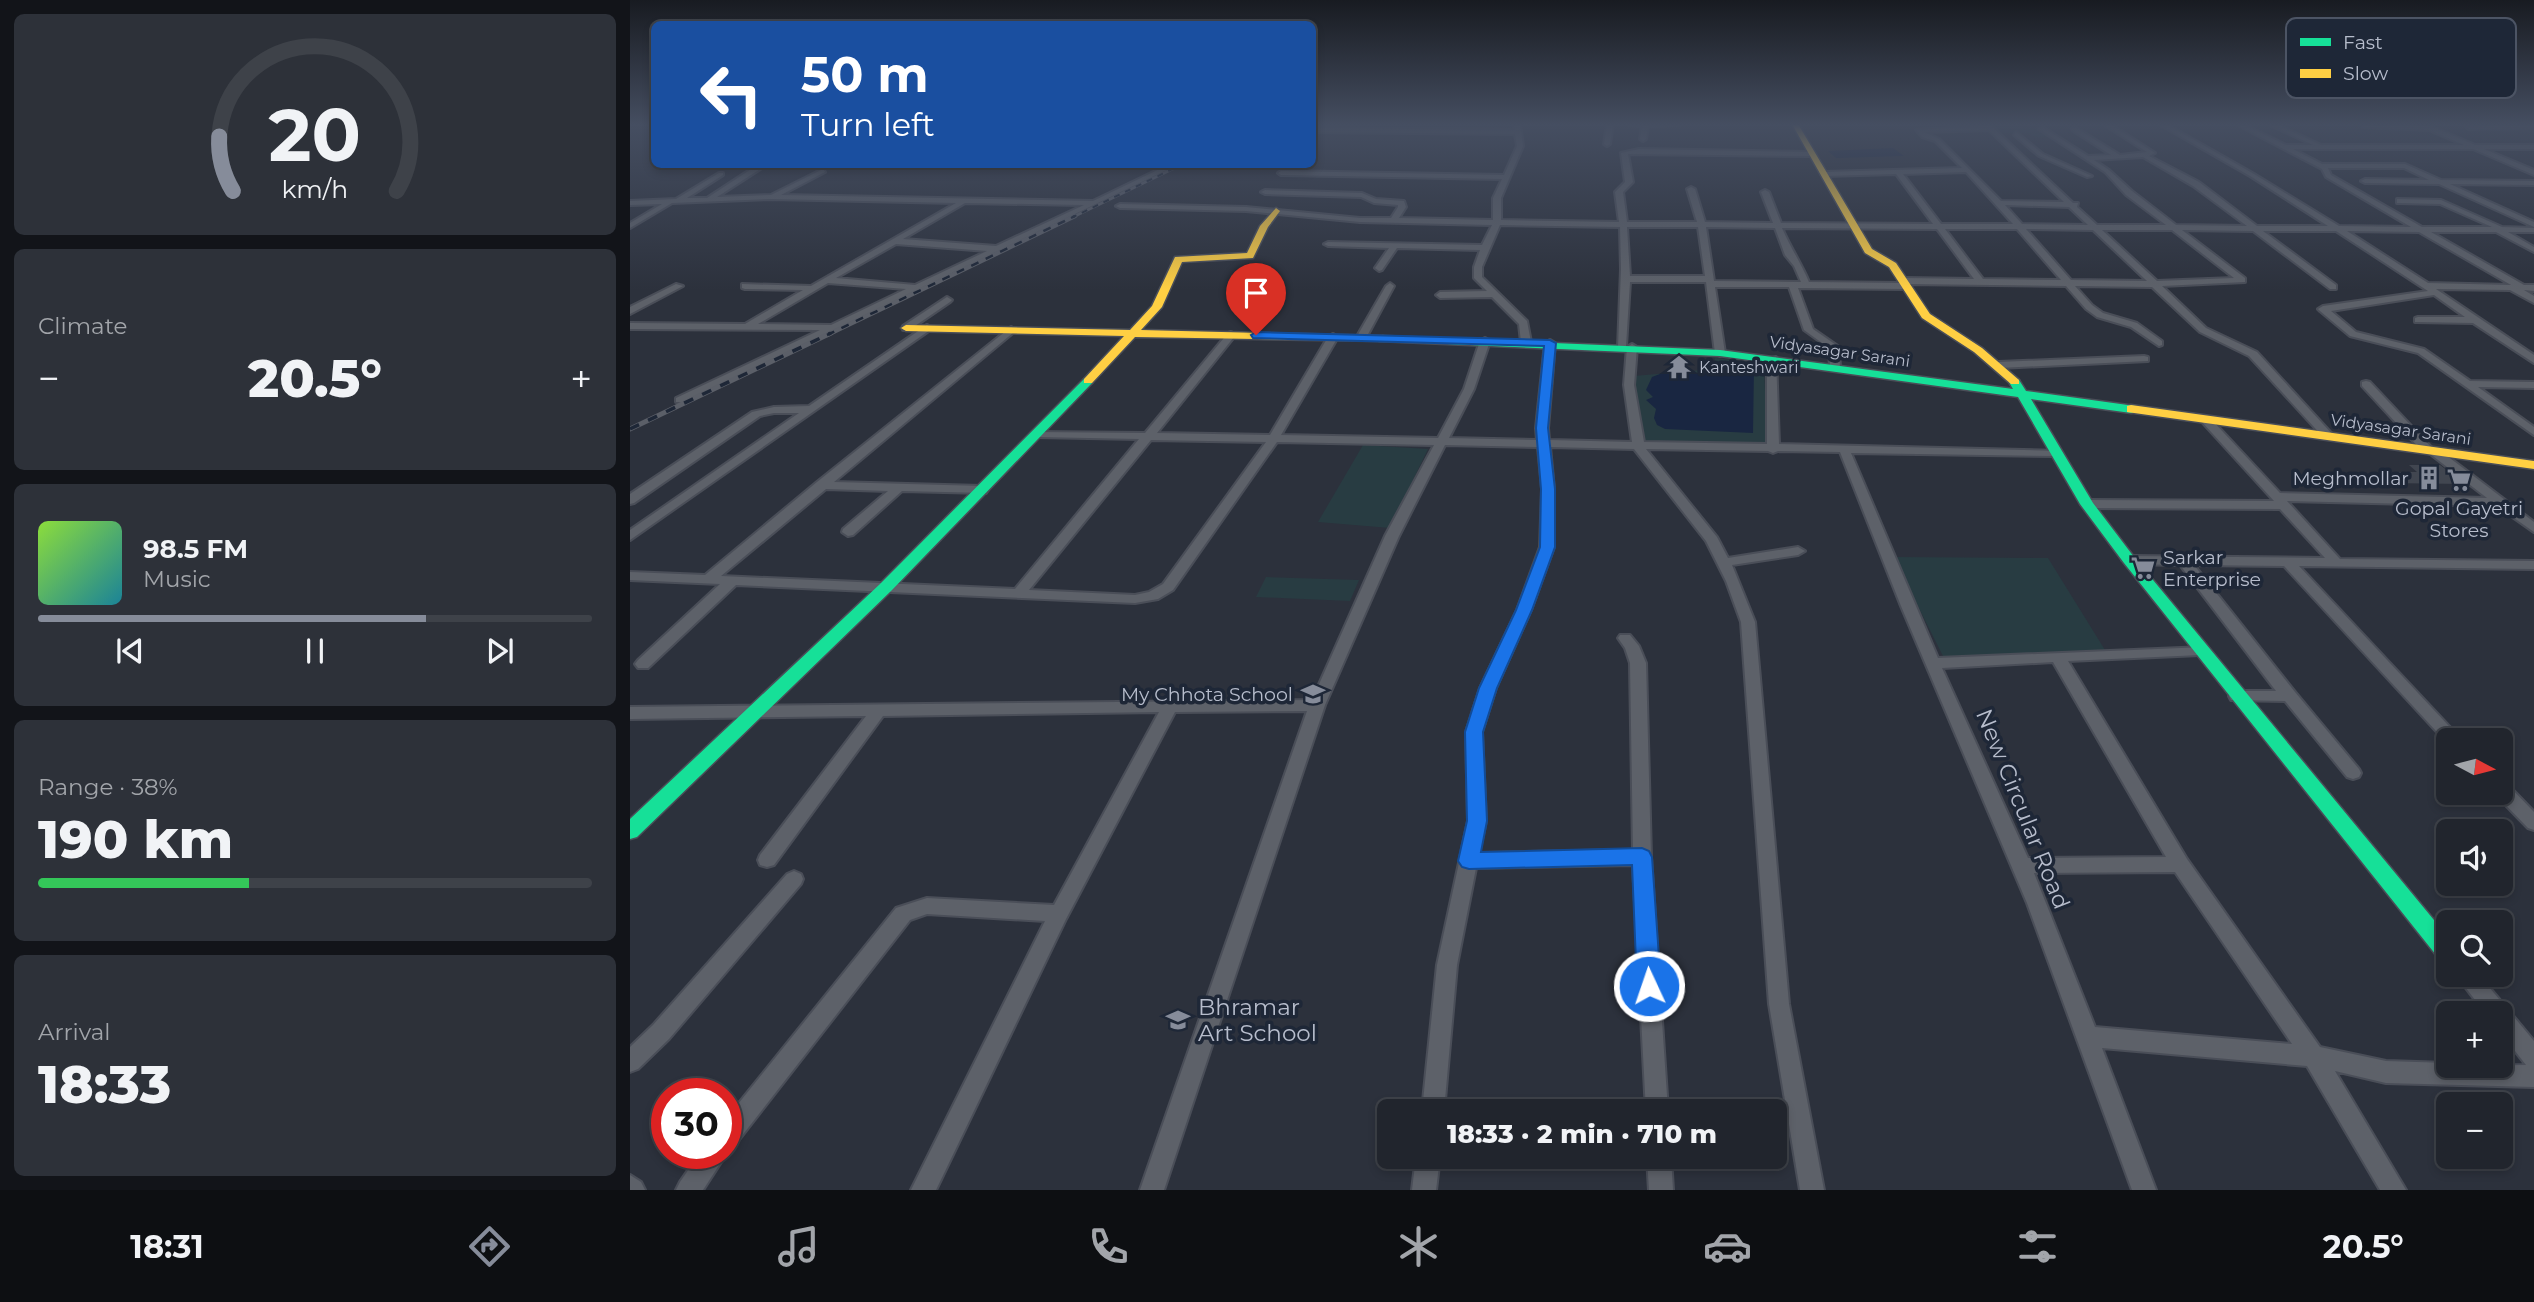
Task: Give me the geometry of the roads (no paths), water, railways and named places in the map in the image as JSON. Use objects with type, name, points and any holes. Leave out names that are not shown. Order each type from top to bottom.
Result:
[{"type":"street","points":[[630,226],[711,180]]},
{"type":"street","points":[[709,199],[740,180]]},
{"type":"street","points":[[771,197],[806,180]]},
{"type":"street","points":[[680,400],[1144,180]]},
{"type":"street","points":[[1246,209],[1275,180]]},
{"type":"street","points":[[1505,180],[1497,198],[1497,222],[1478,267],[1478,278],[1524,323],[1526,342]]},
{"type":"street","points":[[1629,180],[1619,192],[1624,225],[1629,385],[1639,447],[1699,522],[1725,562],[1748,622],[1779,1004],[1812,1190]]},
{"type":"street","points":[[1827,180],[1868,251],[1893,265],[1926,316],[1999,365],[2025,394],[2087,504],[2200,650],[2436,938]]},
{"type":"street","points":[[1904,180],[1981,282]]},
{"type":"street","points":[[1976,180],[2095,312],[2134,325],[2159,343]]},
{"type":"street","points":[[2047,180],[2209,335],[2253,354],[2329,437]]},
{"type":"street","points":[[1625,279],[1793,285],[1981,282],[2155,284],[2242,280],[2117,180]]},
{"type":"street","points":[[2188,180],[2257,228],[2333,287]]},
{"type":"street","points":[[2255,180],[2337,229],[2534,360]]},
{"type":"street","points":[[2334,180],[2534,300]]},
{"type":"street","points":[[2435,180],[2534,227]]},
{"type":"street","points":[[2365,181],[2534,183]]},
{"type":"street","points":[[1691,189],[1702,225],[1709,282],[1724,354]]},
{"type":"street","points":[[1265,192],[1362,195],[1374,201],[1401,203],[1402,207],[1392,221]]},
{"type":"street","points":[[1765,192],[1776,226],[1806,285]]},
{"type":"street","points":[[630,203],[771,197],[1096,203]]},
{"type":"street","points":[[2400,201],[2441,201],[2501,230],[2534,250]]},
{"type":"street","points":[[749,325],[962,202]]},
{"type":"street","points":[[1999,203],[2075,205]]},
{"type":"street","points":[[1120,206],[1246,209],[1392,221],[1624,225],[2501,230],[2534,227]]},
{"type":"street","points":[[630,831],[886,587],[1136,333],[1157,307],[1178,259],[1250,256],[1264,226],[1276,211]]},
{"type":"street","points":[[891,241],[999,249]]},
{"type":"street","points":[[1328,244],[1485,248]]},
{"type":"street","points":[[1380,268],[1394,246]]},
{"type":"street","points":[[825,280],[916,287]]},
{"type":"street","points":[[1793,285],[1809,330],[1834,347],[1836,368]]},
{"type":"street","points":[[630,312],[679,286]]},
{"type":"street","points":[[745,286],[811,288]]},
{"type":"street","points":[[1361,338],[1390,286]]},
{"type":"street","points":[[2534,288],[2429,289],[2323,309],[2353,334],[2416,348],[2472,384],[2534,432]]},
{"type":"street","points":[[1440,295],[1495,294]]},
{"type":"street","points":[[905,328],[947,300]]},
{"type":"street","points":[[2418,320],[2472,320]]},
{"type":"street","points":[[630,326],[832,327]]},
{"type":"street","name":"Vidyasagar Sarani","points":[[905,328],[1526,342],[1749,356],[2534,465]]},
{"type":"street","points":[[630,536],[927,328]]},
{"type":"street","points":[[708,580],[1011,330]]},
{"type":"street","points":[[1018,593],[1231,335]]},
{"type":"street","points":[[630,576],[1135,599],[1159,594],[1168,587],[1274,438],[1333,337]]},
{"type":"street","points":[[1152,1190],[1317,705],[1392,536],[1469,389],[1485,341]]},
{"type":"street","points":[[1434,1099],[1447,965],[1477,821],[1474,732],[1488,688],[1524,610],[1548,547],[1549,503],[1544,444],[1544,388],[1550,343]]},
{"type":"street","points":[[1772,359],[1773,450]]},
{"type":"street","points":[[1999,365],[2144,359]]},
{"type":"street","points":[[2366,384],[2430,451],[2534,528]]},
{"type":"street","points":[[2472,384],[2534,385]]},
{"type":"street","points":[[630,500],[757,414],[774,410],[815,409]]},
{"type":"street","points":[[2206,420],[2336,562]]},
{"type":"street","points":[[1037,433],[1773,450],[2056,453]]},
{"type":"street","name":"New Circular Road","points":[[1845,451],[1884,556],[1936,663],[2021,866],[2144,1190]]},
{"type":"street","points":[[821,485],[982,490]]},
{"type":"street","points":[[848,532],[900,487]]},
{"type":"street","points":[[2087,504],[2500,502]]},
{"type":"street","points":[[1725,562],[1798,551]]},
{"type":"street","points":[[2129,559],[2534,565]]},
{"type":"street","points":[[2183,560],[2353,773]]},
{"type":"street","points":[[2288,562],[2443,728]]},
{"type":"street","points":[[643,664],[731,582]]},
{"type":"street","points":[[1625,638],[1632,646],[1638,663],[1642,857],[1656,1099]]},
{"type":"street","points":[[1936,663],[2200,650]]},
{"type":"street","points":[[2058,657],[2180,864],[2313,1056],[2394,1190]]},
{"type":"street","points":[[2237,696],[2289,696]]},
{"type":"street","points":[[923,1190],[1059,914],[1171,705]]},
{"type":"street","points":[[630,713],[1317,705]]},
{"type":"street","points":[[767,860],[878,711]]},
{"type":"street","points":[[2513,801],[2534,823]]},
{"type":"street","points":[[1469,861],[1642,857]]},
{"type":"street","points":[[2021,866],[2180,864]]},
{"type":"street","points":[[630,1062],[661,1032],[794,879]]},
{"type":"street","points":[[742,1118],[903,914],[927,905],[1059,914]]},
{"type":"street","points":[[2476,987],[2487,1001]]},
{"type":"street","points":[[2513,1032],[2534,1058]]},
{"type":"street","points":[[2086,1035],[2313,1056],[2386,1072],[2534,1076]]},
{"type":"street","points":[[688,1190],[703,1169]]},
{"type":"street","points":[[1424,1190],[1427,1169]]},
{"type":"street","points":[[1660,1169],[1661,1190]]},
{"type":"water","points":[[1723,362],[1754,365],[1753,433],[1665,429],[1657,425],[1654,418],[1656,409],[1646,400],[1653,397],[1646,390],[1652,377],[1665,372],[1672,375],[1716,372]]},
{"type":"railway","points":[[1071,218],[1151,180]]},
{"type":"railway","points":[[827,335],[1075,216]]},
{"type":"railway","points":[[630,429],[831,333]]},
{"type":"place","name":"Kanteshwari","points":[[1679,367]]},
{"type":"place","name":"Meghmollar","points":[[2429,478]]},
{"type":"place","name":"Gopal Gayetri Stores","points":[[2459,480]]},
{"type":"place","name":"Sarkar Enterprise","points":[[2143,568]]},
{"type":"place","name":"My Chhota School","points":[[1313,694]]},
{"type":"place","name":"Bhramar Art School","points":[[1178,1020]]}]
